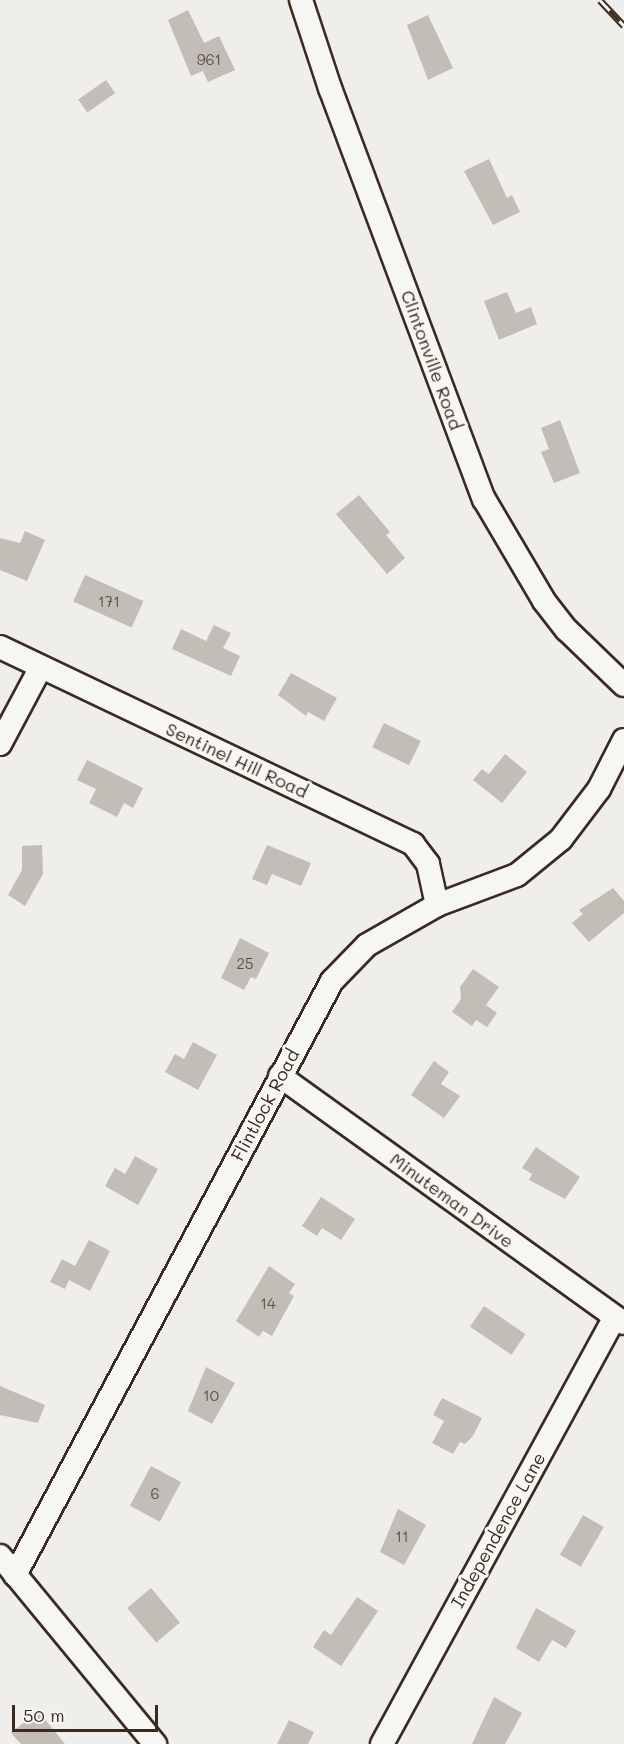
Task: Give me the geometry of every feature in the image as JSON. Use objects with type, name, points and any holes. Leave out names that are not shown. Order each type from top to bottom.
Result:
[{"type":"street","name":"Clintonville Road","points":[[301,0],[330,88],[484,500],[544,601],[567,630],[624,685]]},
{"type":"street","name":"Sentinel Hill Road","points":[[0,647],[412,844],[428,864],[437,904]]},
{"type":"street","points":[[0,744],[41,667]]},
{"type":"street","name":"Flintlock Road","points":[[15,1575],[332,981],[367,945],[437,904],[517,875],[561,839],[598,789],[624,740]]},
{"type":"street","name":"Minuteman Drive","points":[[280,1076],[619,1320]]},
{"type":"street","name":"Independence Lane","points":[[382,1744],[619,1320]]},
{"type":"street","points":[[0,1556],[155,1744]]},
{"type":"building","points":[[188,10],[204,43],[219,36],[235,70],[208,82],[203,71],[191,76],[168,20]]},
{"type":"building","points":[[428,15],[453,68],[428,80],[407,25]]},
{"type":"building","points":[[106,80],[115,93],[87,113],[78,100]]},
{"type":"building","points":[[489,159],[507,198],[512,195],[520,212],[493,225],[464,171]]},
{"type":"building","points":[[507,292],[516,313],[531,307],[537,324],[499,340],[484,301]]},
{"type":"building","points":[[560,420],[580,473],[554,483],[541,452],[549,449],[541,428]]},
{"type":"building","points":[[359,495],[390,532],[386,535],[405,558],[387,574],[336,514]]},
{"type":"building","points":[[25,531],[45,540],[27,581],[0,570],[0,538],[20,543]]},
{"type":"building","points":[[85,575],[143,601],[132,628],[73,601]]},
{"type":"building","points":[[214,625],[231,633],[223,648],[240,656],[231,676],[172,649],[181,629],[206,641]]},
{"type":"building","points":[[291,673],[337,698],[324,721],[308,712],[306,716],[278,695]]},
{"type":"building","points":[[384,723],[421,741],[409,765],[372,747]]},
{"type":"building","points":[[505,754],[527,772],[502,803],[473,780],[482,769],[489,774]]},
{"type":"building","points":[[87,760],[143,788],[133,808],[124,803],[117,817],[89,803],[96,789],[77,780]]},
{"type":"building","points":[[42,845],[43,874],[25,906],[8,895],[22,870],[22,846]]},
{"type":"building","points":[[267,845],[311,863],[301,886],[272,874],[267,885],[252,879]]},
{"type":"building","points":[[613,888],[624,901],[624,913],[589,942],[572,923],[583,914],[579,910]]},
{"type":"building","points":[[240,938],[269,953],[256,979],[251,977],[244,990],[221,978]]},
{"type":"building","points":[[473,969],[499,987],[486,1005],[497,1013],[487,1027],[476,1020],[472,1026],[452,1012],[461,999],[460,987]]},
{"type":"building","points":[[193,1042],[217,1055],[198,1090],[165,1072],[175,1054],[184,1059]]},
{"type":"building","points":[[434,1061],[449,1072],[441,1084],[460,1096],[444,1118],[411,1095]]},
{"type":"building","points":[[536,1147],[580,1177],[565,1199],[529,1180],[532,1174],[522,1168]]},
{"type":"building","points":[[135,1156],[158,1169],[138,1205],[105,1186],[115,1168],[125,1174]]},
{"type":"building","points":[[321,1197],[355,1219],[341,1240],[322,1228],[317,1236],[302,1226]]},
{"type":"building","points":[[89,1240],[110,1251],[90,1291],[69,1280],[65,1289],[50,1282],[62,1259],[75,1266]]},
{"type":"building","points":[[269,1266],[295,1284],[289,1293],[294,1296],[272,1336],[263,1331],[259,1337],[236,1321]]},
{"type":"building","points":[[484,1306],[525,1334],[511,1355],[470,1327]]},
{"type":"building","points":[[206,1367],[235,1383],[212,1424],[188,1411]]},
{"type":"building","points":[[0,1386],[45,1405],[38,1423],[0,1415]]},
{"type":"building","points":[[442,1398],[482,1418],[473,1436],[465,1444],[460,1442],[453,1454],[432,1443],[444,1421],[433,1415]]},
{"type":"building","points":[[151,1466],[181,1482],[160,1522],[130,1506]]},
{"type":"building","points":[[398,1509],[426,1525],[404,1565],[380,1552]]},
{"type":"building","points":[[583,1515],[604,1527],[581,1567],[560,1555]]},
{"type":"building","points":[[151,1588],[180,1622],[156,1642],[127,1608]]},
{"type":"building","points":[[357,1597],[378,1611],[341,1666],[313,1647],[324,1630],[331,1635]]},
{"type":"building","points":[[536,1608],[576,1631],[566,1648],[552,1640],[539,1662],[516,1648]]},
{"type":"building","points":[[494,1697],[522,1713],[505,1744],[472,1744]]},
{"type":"building","points":[[38,1711],[65,1744],[21,1744],[11,1733]]},
{"type":"building","points":[[289,1720],[314,1732],[308,1744],[277,1744]]},
{"type":"railway","points":[[600,0],[624,26]]}]
